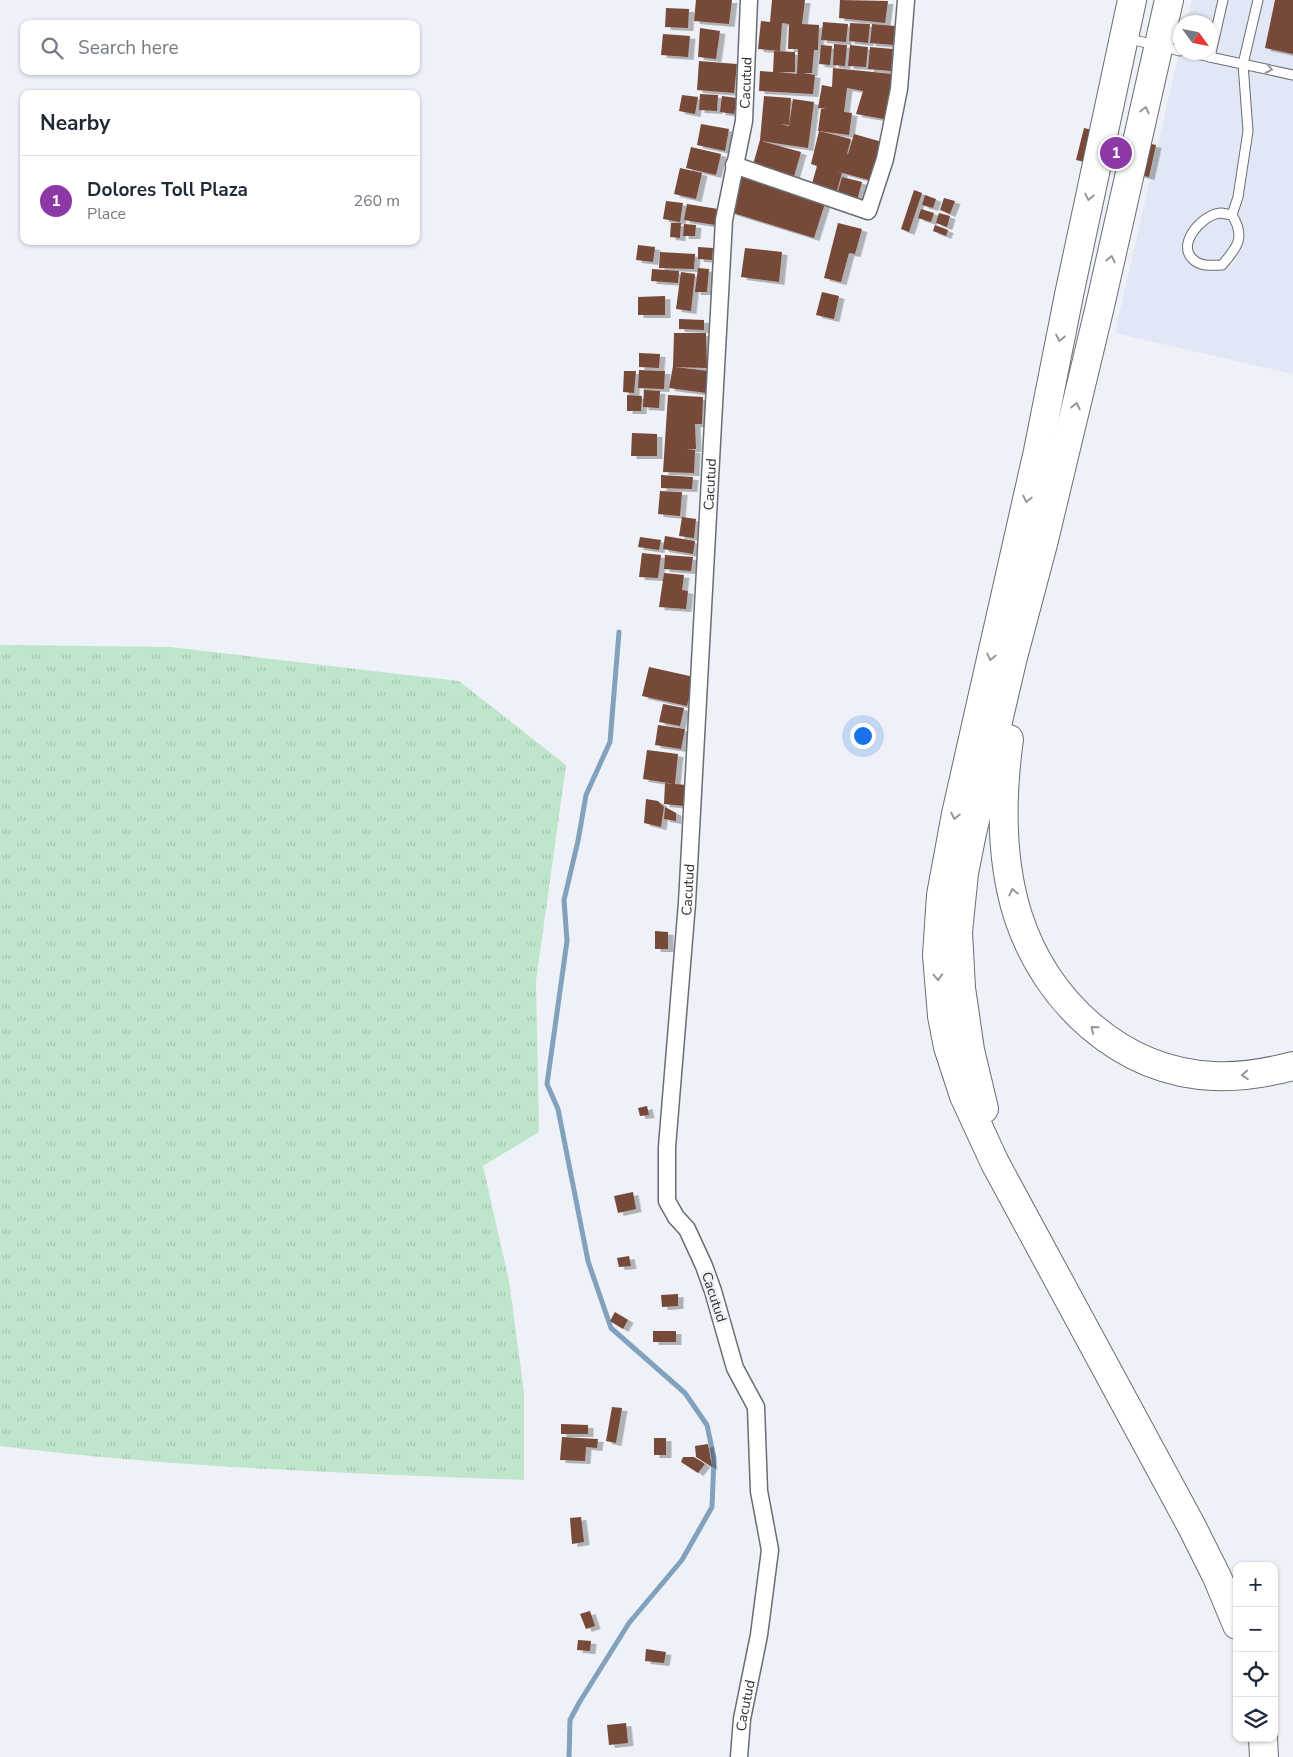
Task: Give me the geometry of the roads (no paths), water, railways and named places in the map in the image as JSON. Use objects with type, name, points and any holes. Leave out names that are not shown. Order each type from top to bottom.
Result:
[{"type":"highway","points":[[1132,0],[1038,451],[956,814],[942,895],[937,955],[938,988],[955,1072],[995,1163],[1192,1527],[1233,1615]]},
{"type":"highway","points":[[995,1163],[964,1019],[958,956],[958,932],[964,874],[1012,660],[1170,48],[1169,0]]},
{"type":"highway","points":[[1043,544],[1028,619],[1007,752],[1003,804],[1009,876],[1017,914],[1030,947],[1042,970],[1058,992],[1086,1023],[1115,1045],[1147,1062],[1176,1071],[1213,1076],[1254,1074],[1293,1066]]},
{"type":"highway","points":[[1263,1742],[1264,1757]]},
{"type":"street","name":"Cacutud","points":[[739,1757],[742,1719],[759,1635],[770,1550],[759,1491],[757,1459],[758,1421],[756,1407],[735,1368],[704,1266],[687,1228],[676,1217],[667,1201],[667,1156],[687,903],[724,220],[744,121],[749,0]]},
{"type":"street","points":[[734,164],[868,211],[884,159],[900,89],[906,0]]},
{"type":"lane","points":[[1218,22],[1223,0]]},
{"type":"lane","points":[[1232,215],[1215,214],[1202,221],[1190,236],[1188,252],[1194,261],[1205,266],[1222,265],[1235,250],[1240,233],[1232,215],[1238,197],[1248,131],[1244,64],[1258,0]]},
{"type":"lane","points":[[1123,37],[1170,48]]},
{"type":"lane","points":[[1218,59],[1293,75]]},
{"type":"waterway","points":[[569,1757],[570,1720],[579,1703],[629,1623],[682,1560],[712,1507],[714,1458],[707,1425],[685,1393],[611,1328],[588,1261],[558,1109],[547,1084],[567,941],[564,900],[578,841],[586,795],[610,742],[619,632]]},
{"type":"place","name":"Dolores Toll Plaza","points":[[1116,153]]}]
